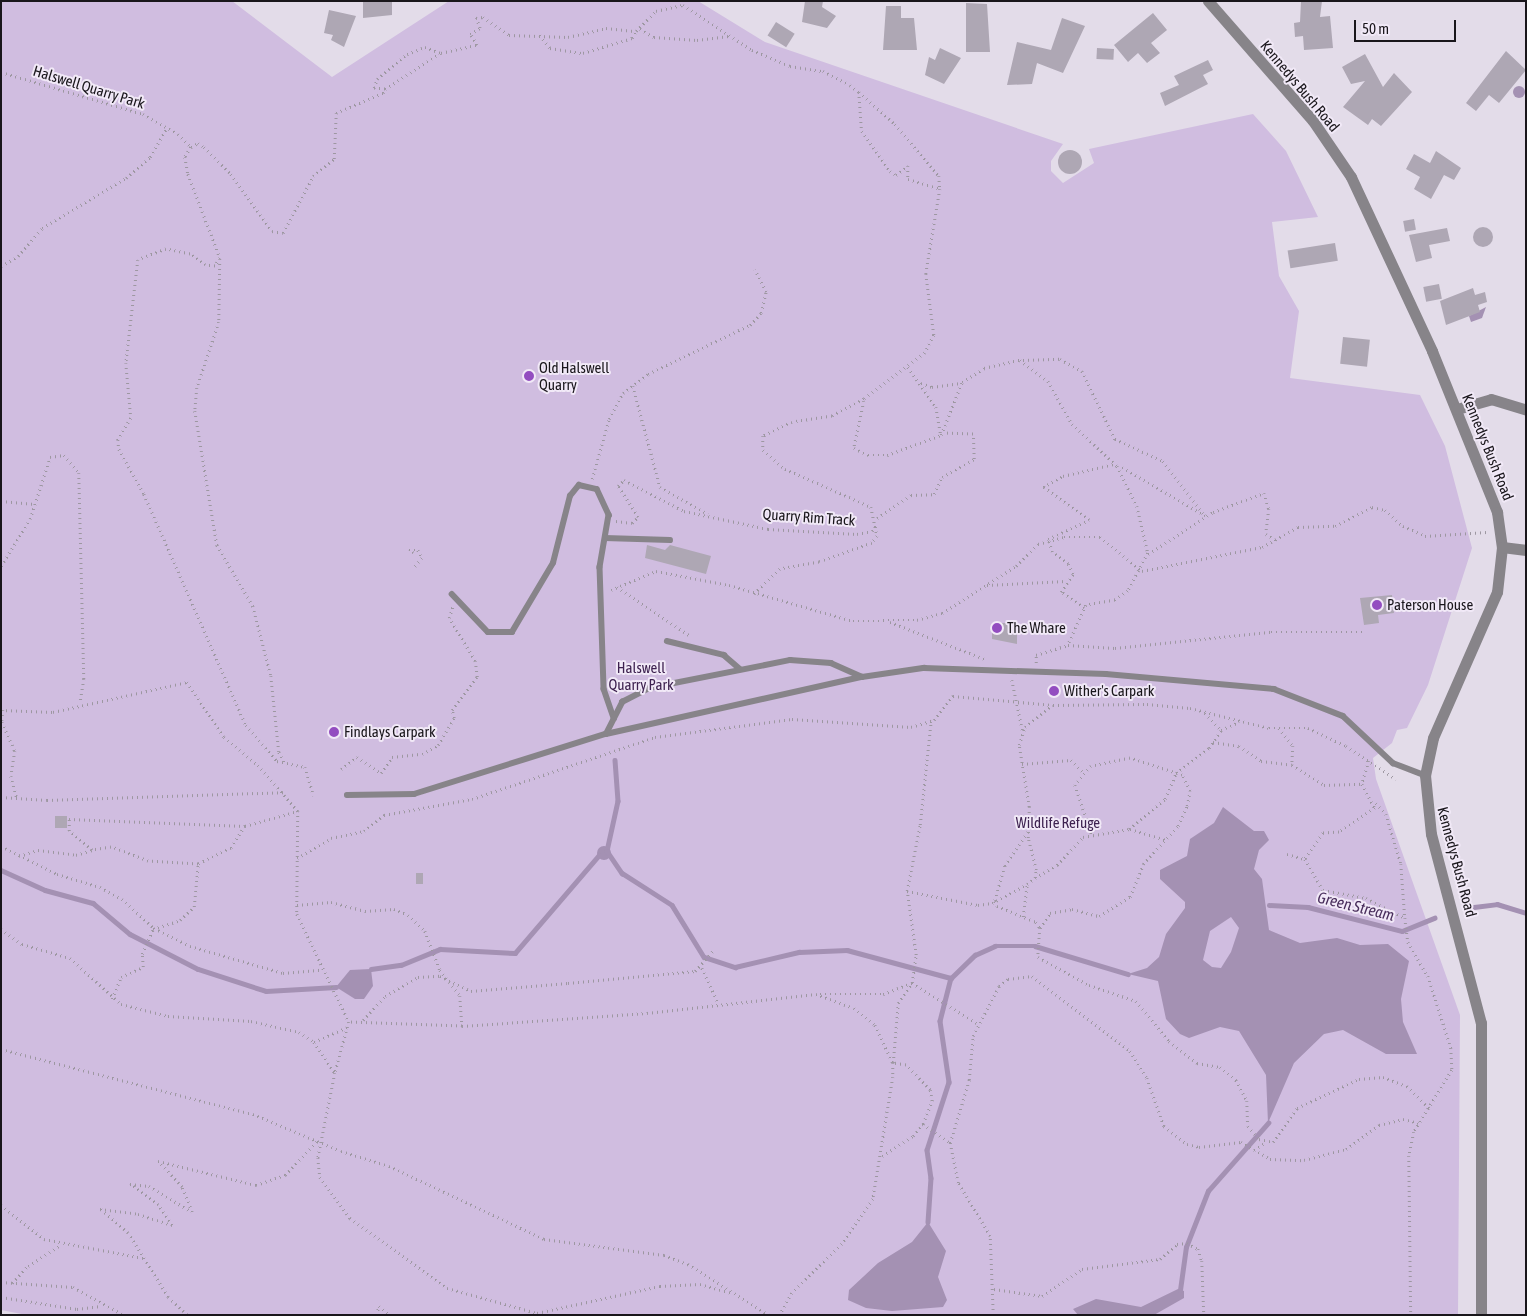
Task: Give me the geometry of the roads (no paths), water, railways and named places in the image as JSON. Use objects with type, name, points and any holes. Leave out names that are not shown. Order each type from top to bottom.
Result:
[{"type":"street","name":"Kennedys Bush Road","points":[[1208,1],[1313,121],[1351,177],[1457,409],[1501,532],[1502,547],[1493,606],[1442,715],[1425,775],[1431,834],[1481,1023],[1481,1315]]},
{"type":"street","points":[[1457,409],[1491,399],[1526,410]]},
{"type":"street","points":[[1502,547],[1526,550]]},
{"type":"lane","points":[[452,594],[488,632],[505,634],[517,628],[553,563],[570,496],[580,485],[591,486],[603,498],[608,521],[600,567],[604,689],[614,718]]},
{"type":"lane","points":[[605,538],[670,540]]},
{"type":"lane","points":[[667,641],[724,655],[740,669]]},
{"type":"lane","points":[[606,734],[622,702],[635,692],[740,669],[806,660],[841,666],[862,677]]},
{"type":"lane","points":[[347,795],[414,794],[606,734],[862,677],[913,668],[1036,669],[1236,684],[1291,694],[1342,716],[1393,763],[1425,775]]},
{"type":"waterway","points":[[615,760],[618,801],[607,851],[622,873],[672,905],[704,957],[735,967],[799,952],[847,950],[951,978],[940,1021],[949,1082],[927,1150],[931,1178],[928,1222]]},
{"type":"waterway","points":[[371,969],[401,965],[440,949],[515,953],[599,855]]},
{"type":"waterway","points":[[1,870],[45,890],[93,903],[130,934],[198,969],[266,991],[336,987]]},
{"type":"waterway","name":"Green Stream","points":[[1474,907],[1497,904],[1526,913]]},
{"type":"waterway","name":"Green Stream","points":[[1269,905],[1308,907],[1402,931],[1434,918]]},
{"type":"waterway","points":[[951,978],[975,955],[995,946],[1035,946],[1128,974]]},
{"type":"waterway","points":[[1180,1290],[1186,1247],[1208,1191],[1268,1123]]},
{"type":"place","name":"Old Halswell Quarry","points":[[529,376]]},
{"type":"place","name":"Paterson House","points":[[1377,605]]},
{"type":"place","name":"The Whare","points":[[997,628]]},
{"type":"place","name":"Wither's Carpark","points":[[1054,691]]},
{"type":"place","name":"Findlays Carpark","points":[[334,732]]},
{"type":"park label","name":"Halswell Quarry Park","points":[[641,676]]},
{"type":"park label","name":"Wildlife Refuge","points":[[1058,823]]}]
